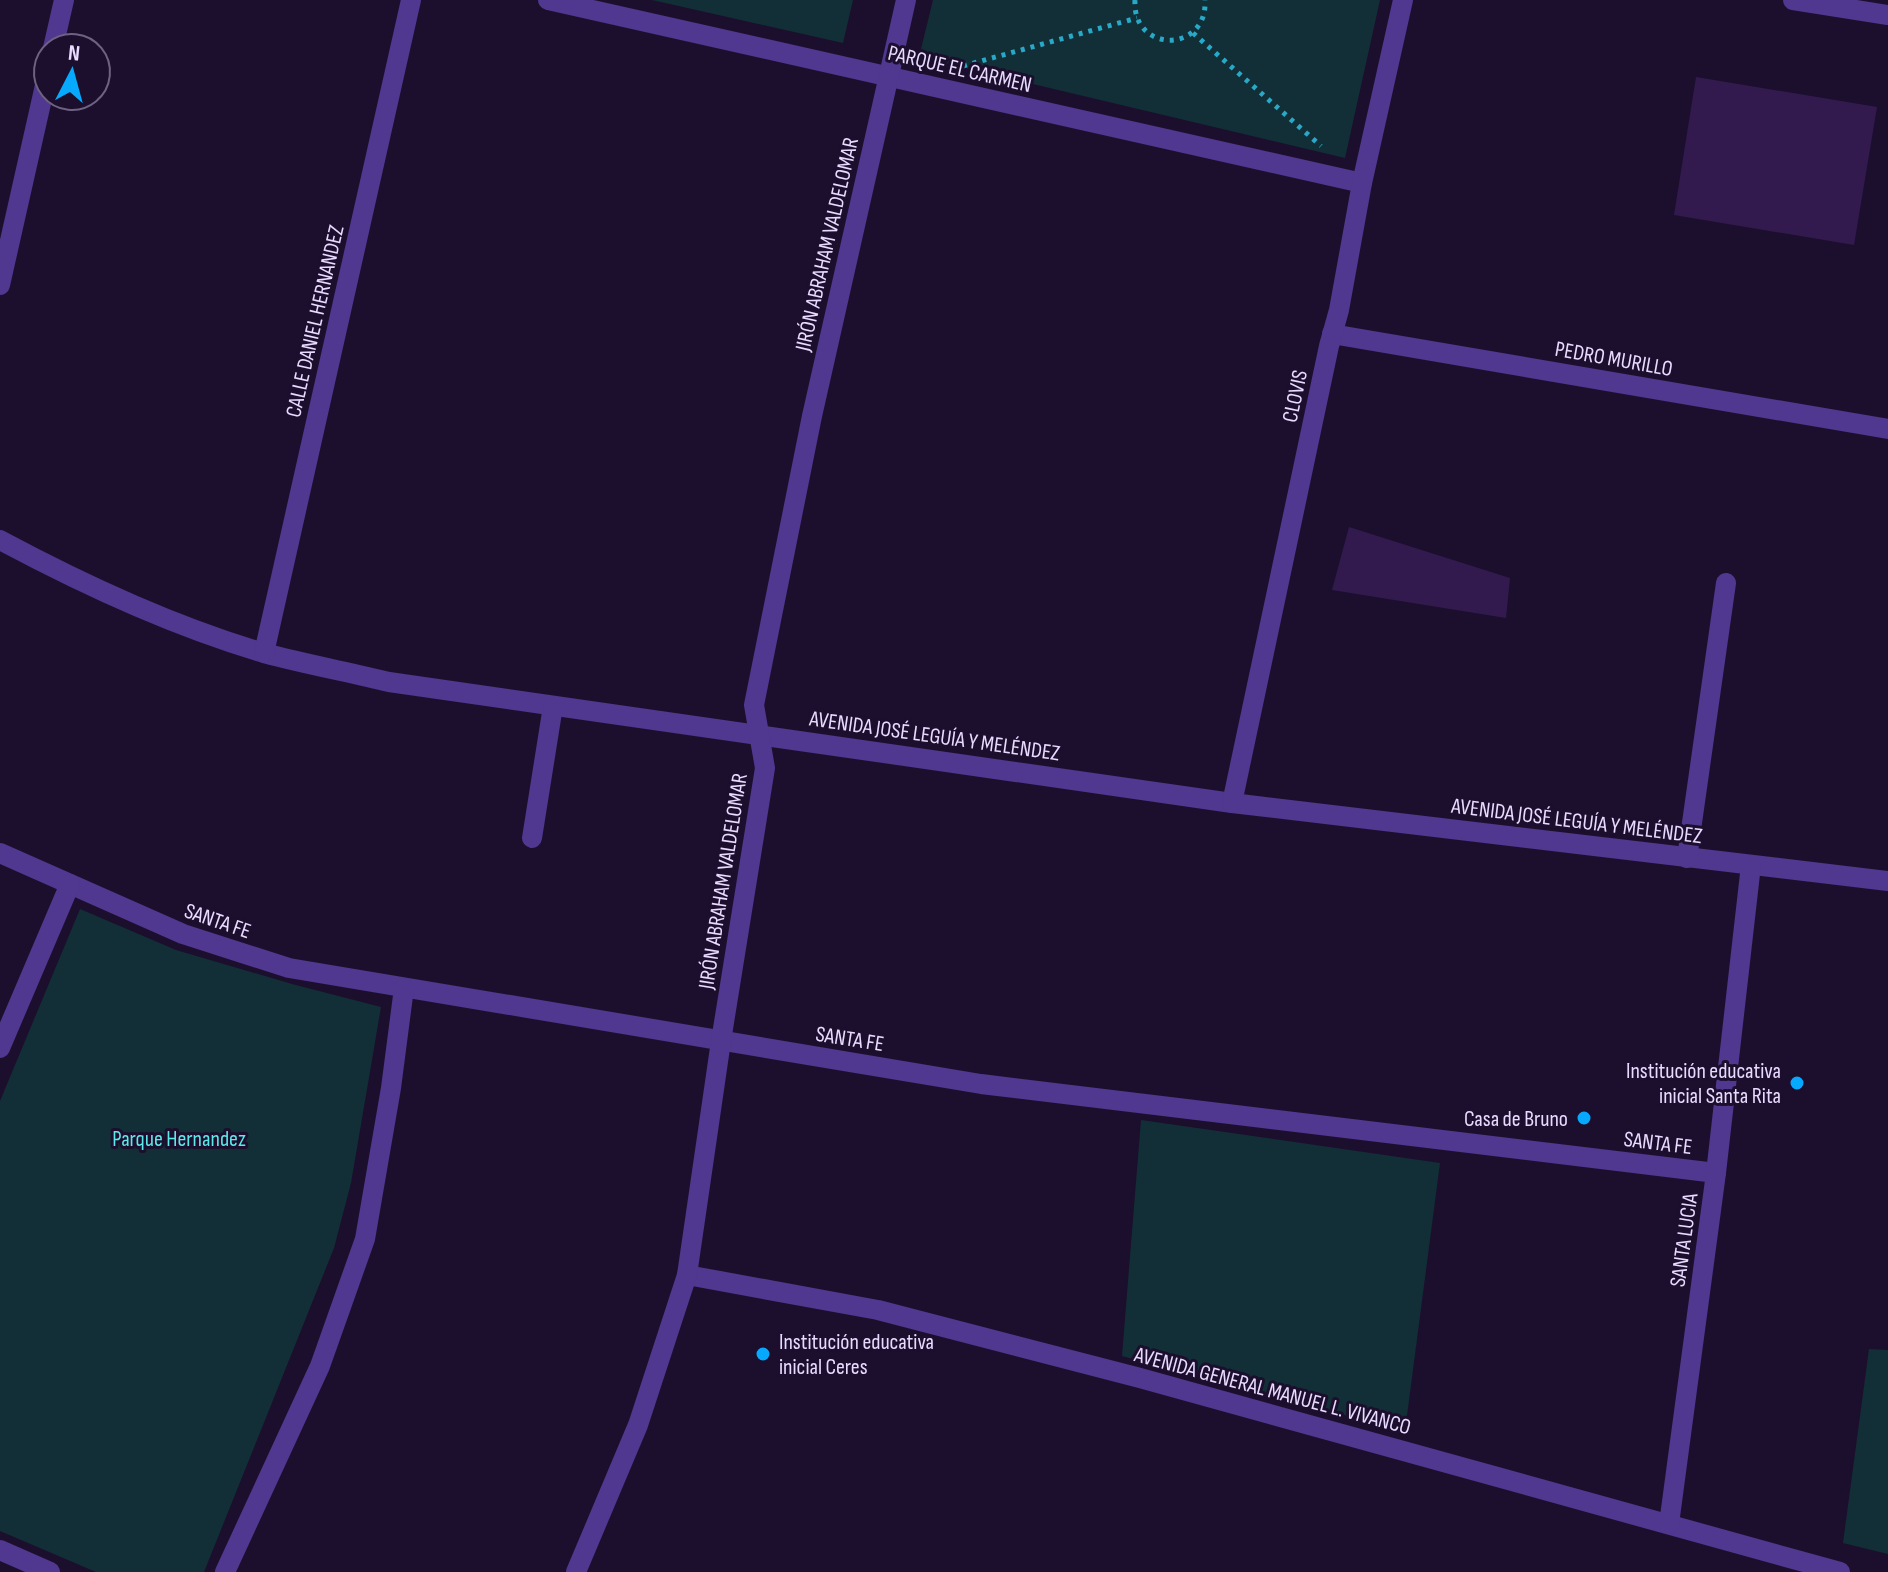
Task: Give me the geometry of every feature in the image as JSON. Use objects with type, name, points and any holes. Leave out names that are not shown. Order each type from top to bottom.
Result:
[{"type":"street","points":[[57,32],[64,0]]},
{"type":"street","name":"CALLE DANIEL HERNANDEZ","points":[[264,653],[411,0]]},
{"type":"street","name":"PARQUE EL CARMEN","points":[[548,0],[1362,183]]},
{"type":"street","name":"JIRÓN ABRAHAM VALDELOMAR","points":[[576,1572],[638,1425],[687,1275],[765,768],[754,705],[812,416],[906,0]]},
{"type":"street","name":"CLOVIS","points":[[1232,803],[1403,0]]},
{"type":"street","points":[[1793,0],[1888,15]]},
{"type":"street","points":[[0,285],[39,112]]},
{"type":"street","name":"PEDRO MURILLO","points":[[1332,334],[1888,429]]},
{"type":"street","name":"AVENIDA JOSÉ LEGUÍA Y MELÉNDEZ","points":[[0,540],[118,600],[264,653],[389,682],[1232,803],[1888,881]]},
{"type":"street","points":[[1687,858],[1726,583]]},
{"type":"street","points":[[532,838],[553,706]]},
{"type":"street","name":"SANTA FE","points":[[0,853],[183,934],[289,968],[981,1084],[1716,1173]]},
{"type":"street","name":"SANTA LUCIA","points":[[1669,1524],[1716,1173],[1751,865]]},
{"type":"street","points":[[0,1048],[70,884]]},
{"type":"street","points":[[225,1572],[320,1366],[365,1239],[391,1088],[404,988]]},
{"type":"street","name":"AVENIDA GENERAL MANUEL L. VIVANCO","points":[[687,1275],[878,1310],[1140,1378],[1840,1572]]},
{"type":"street","points":[[0,1550],[50,1572]]},
{"type":"path","points":[[1135,0],[1137,18],[1148,32],[1162,40],[1178,40],[1193,33],[1204,15],[1205,0]]},
{"type":"path","points":[[954,68],[1137,18]]},
{"type":"path","points":[[1193,33],[1328,153]]},
{"type":"green space","points":[[652,0],[853,0],[843,43]]},
{"type":"green space","points":[[933,0],[1380,0],[1345,158],[919,57]]},
{"type":"green space","name":"Parque Hernandez","points":[[80,909],[176,950],[381,1007],[351,1183],[334,1248],[204,1572],[96,1572],[0,1531],[0,1101]]},
{"type":"green space","points":[[1141,1120],[1440,1163],[1405,1431],[1122,1356]]},
{"type":"green space","points":[[1869,1349],[1888,1350],[1888,1554],[1843,1543]]},
{"type":"building","points":[[1696,77],[1877,107],[1854,245],[1674,215]]},
{"type":"building","points":[[1349,527],[1510,578],[1506,618],[1332,590]]},
{"type":"place","name":"Institución educativa inicial Santa Rita","points":[[1797,1083]]},
{"type":"place","name":"Casa de Bruno","points":[[1584,1118]]},
{"type":"place","name":"Institución educativa inicial Ceres","points":[[763,1354]]}]
